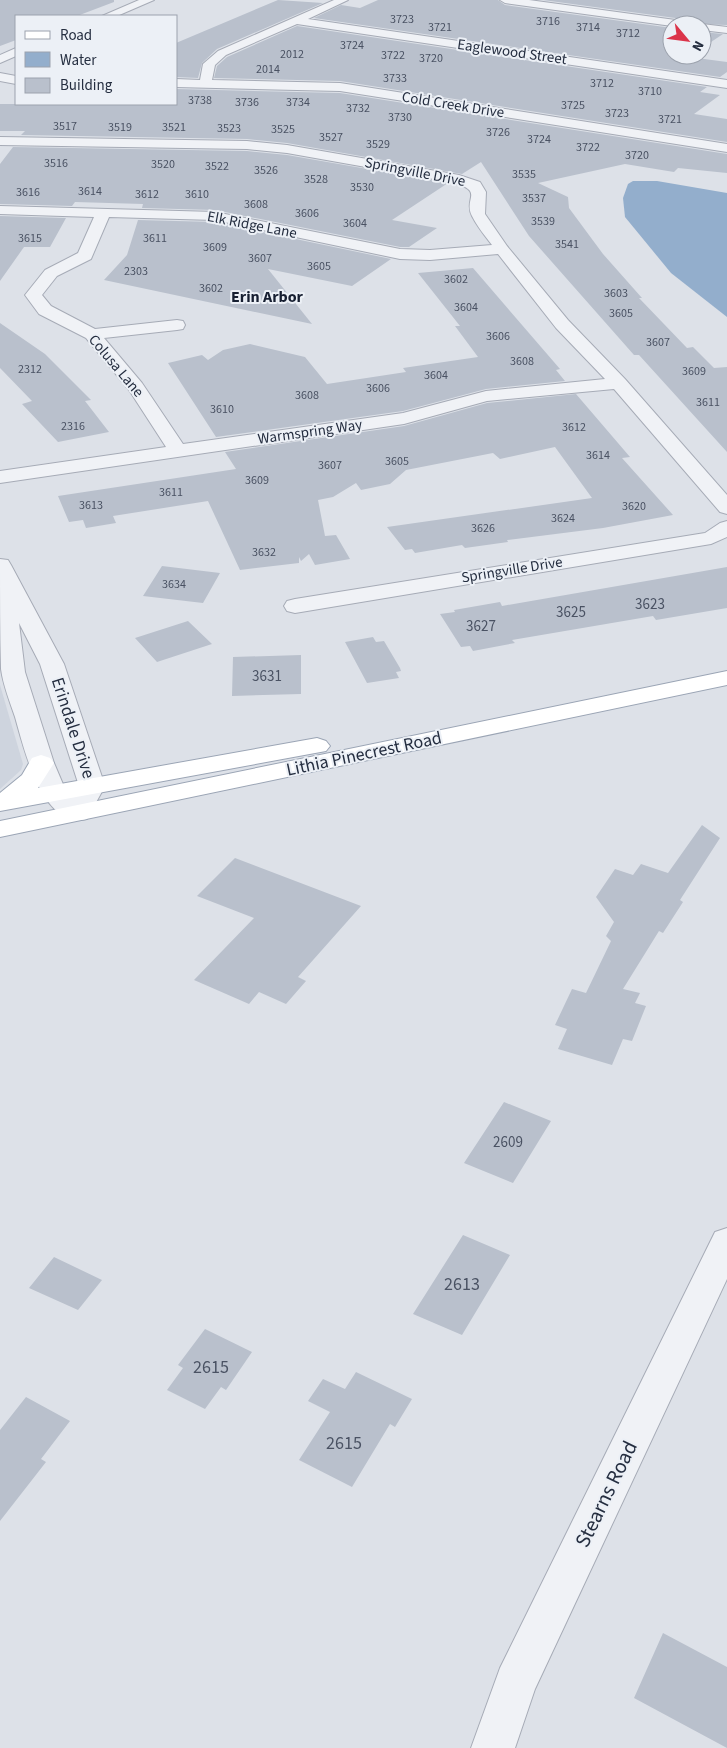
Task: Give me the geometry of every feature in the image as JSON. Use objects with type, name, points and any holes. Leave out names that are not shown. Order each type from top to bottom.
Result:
[{"type":"main road","name":"Lithia Pinecrest Road","points":[[1,803],[727,674]]},
{"type":"main road","name":"Lithia Pinecrest Road","points":[[0,828],[78,814],[727,678]]},
{"type":"main road","points":[[1,803],[31,781],[38,772],[40,763]]},
{"type":"street","points":[[111,15],[150,0]]},
{"type":"street","points":[[205,83],[209,64],[222,53],[344,0]]},
{"type":"street","points":[[505,0],[662,21]]},
{"type":"street","name":"Eaglewood Street","points":[[297,21],[727,84]]},
{"type":"street","points":[[712,28],[727,30]]},
{"type":"street","points":[[0,59],[15,52]]},
{"type":"street","points":[[0,77],[15,80]]},
{"type":"street","name":"Cold Creek Drive","points":[[178,83],[340,87],[727,148]]},
{"type":"street","name":"Springville Drive","points":[[0,141],[247,145],[288,149],[460,179],[478,188],[478,214],[502,249],[562,324],[618,383],[727,508]]},
{"type":"street","name":"Elk Ridge Lane","points":[[0,210],[215,216],[400,254],[430,255],[502,249]]},
{"type":"street","name":"Colusa Lane","points":[[104,212],[85,256],[51,274],[33,295],[45,310],[92,334],[136,387],[178,451]]},
{"type":"street","points":[[92,334],[177,326]]},
{"type":"street","name":"Warmspring Way","points":[[0,477],[404,418],[486,396],[618,383]]},
{"type":"street","name":"Springville Drive","points":[[295,606],[711,538],[727,527]]},
{"type":"street","name":"Erindale Drive","points":[[1,568],[52,664],[92,786],[78,814],[54,793],[40,763],[7,677],[1,568]]},
{"type":"street","name":"Stearns Road","points":[[493,1748],[515,1683],[727,1242]]},
{"type":"shaded area","points":[[0,685],[23,764],[21,770],[0,789]]},
{"type":"water","points":[[633,181],[657,181],[727,193],[727,317],[671,273],[625,217],[623,198],[628,184]]},
{"type":"building","points":[[0,0],[114,0],[114,2],[80,15],[15,15],[15,40],[0,46]]},
{"type":"building","points":[[278,0],[323,3],[217,49],[202,63],[198,78],[178,77],[178,42]]},
{"type":"building","points":[[378,0],[498,0],[505,5],[662,27],[662,65],[712,65],[712,60],[727,62],[727,72],[720,77],[314,18],[341,5],[360,8]]},
{"type":"building","points":[[543,0],[727,0],[727,25],[712,24],[712,15],[662,16]]},
{"type":"building","points":[[297,26],[707,87],[700,92],[720,95],[694,114],[727,119],[727,142],[340,81],[214,78],[217,66],[227,57]]},
{"type":"building","points":[[712,33],[723,34],[712,41]]},
{"type":"building","points":[[178,89],[340,93],[727,154],[727,173],[678,168],[674,172],[625,164],[538,183],[568,197],[569,208],[603,254],[642,298],[639,298],[687,348],[693,347],[714,368],[727,367],[727,452],[639,355],[634,355],[529,236],[481,162],[462,174],[287,143],[247,139],[21,135],[25,131],[0,131],[0,104],[178,105]]},
{"type":"building","points":[[13,147],[247,151],[287,155],[448,183],[392,220],[437,228],[409,247],[400,247],[215,210],[142,208],[143,204],[75,202],[72,206],[0,204],[0,164]]},
{"type":"building","points":[[0,216],[66,218],[50,247],[24,247],[0,281]]},
{"type":"building","points":[[138,220],[215,222],[391,259],[352,286],[268,269],[312,324],[104,280],[127,255]]},
{"type":"building","points":[[473,268],[560,369],[556,370],[565,381],[486,389],[403,411],[216,437],[168,363],[202,355],[208,360],[223,350],[250,344],[305,357],[327,384],[406,372],[403,368],[478,357],[455,326],[460,326],[418,273]]},
{"type":"building","points":[[0,323],[45,354],[91,400],[85,401],[109,432],[58,442],[22,404],[32,401],[0,368]]},
{"type":"building","points":[[576,394],[630,457],[622,458],[673,515],[603,528],[507,540],[508,542],[465,548],[462,545],[415,553],[412,549],[405,550],[387,527],[592,498],[555,447],[500,459],[493,453],[406,470],[390,484],[361,490],[356,483],[333,497],[318,500],[325,536],[336,535],[350,559],[315,565],[309,554],[301,561],[299,557],[299,563],[240,570],[208,501],[113,516],[116,523],[86,528],[83,520],[69,522],[58,496],[236,469],[225,452],[404,426],[487,403]]},
{"type":"building","points":[[162,566],[220,573],[203,603],[143,596]]},
{"type":"building","points":[[727,567],[727,608],[656,620],[653,616],[512,640],[515,643],[473,651],[470,646],[461,647],[440,614],[500,602],[502,606]]},
{"type":"building","points":[[188,621],[212,644],[157,662],[135,638]]},
{"type":"building","points":[[373,637],[376,642],[384,641],[400,668],[401,671],[396,672],[399,678],[367,683],[345,642]]},
{"type":"building","points":[[301,655],[301,694],[232,696],[233,657]]},
{"type":"building","points":[[702,825],[720,838],[680,900],[683,902],[663,933],[659,931],[623,989],[640,993],[635,1003],[646,1006],[632,1041],[623,1039],[612,1065],[558,1049],[567,1029],[555,1025],[572,989],[586,993],[611,941],[606,936],[614,922],[596,897],[615,869],[633,875],[641,864],[668,873]]},
{"type":"building","points":[[235,858],[361,906],[298,977],[306,981],[286,1004],[259,992],[249,1004],[194,980],[254,918],[197,896]]},
{"type":"building","points":[[504,1102],[551,1121],[513,1183],[464,1163]]},
{"type":"building","points":[[463,1235],[510,1255],[462,1335],[413,1314]]},
{"type":"building","points":[[54,1257],[102,1280],[78,1310],[29,1288]]},
{"type":"building","points":[[205,1329],[252,1352],[226,1390],[221,1387],[205,1409],[167,1390],[183,1368],[178,1365]]},
{"type":"building","points":[[356,1372],[412,1399],[395,1427],[390,1424],[352,1487],[299,1460],[330,1412],[308,1401],[323,1379],[345,1389]]},
{"type":"building","points":[[26,1397],[70,1421],[41,1459],[46,1462],[0,1521],[0,1430]]},
{"type":"building","points":[[663,1633],[727,1667],[727,1748],[634,1698]]},
{"type":"district","name":"Erin Arbor","points":[[267,297]]}]
